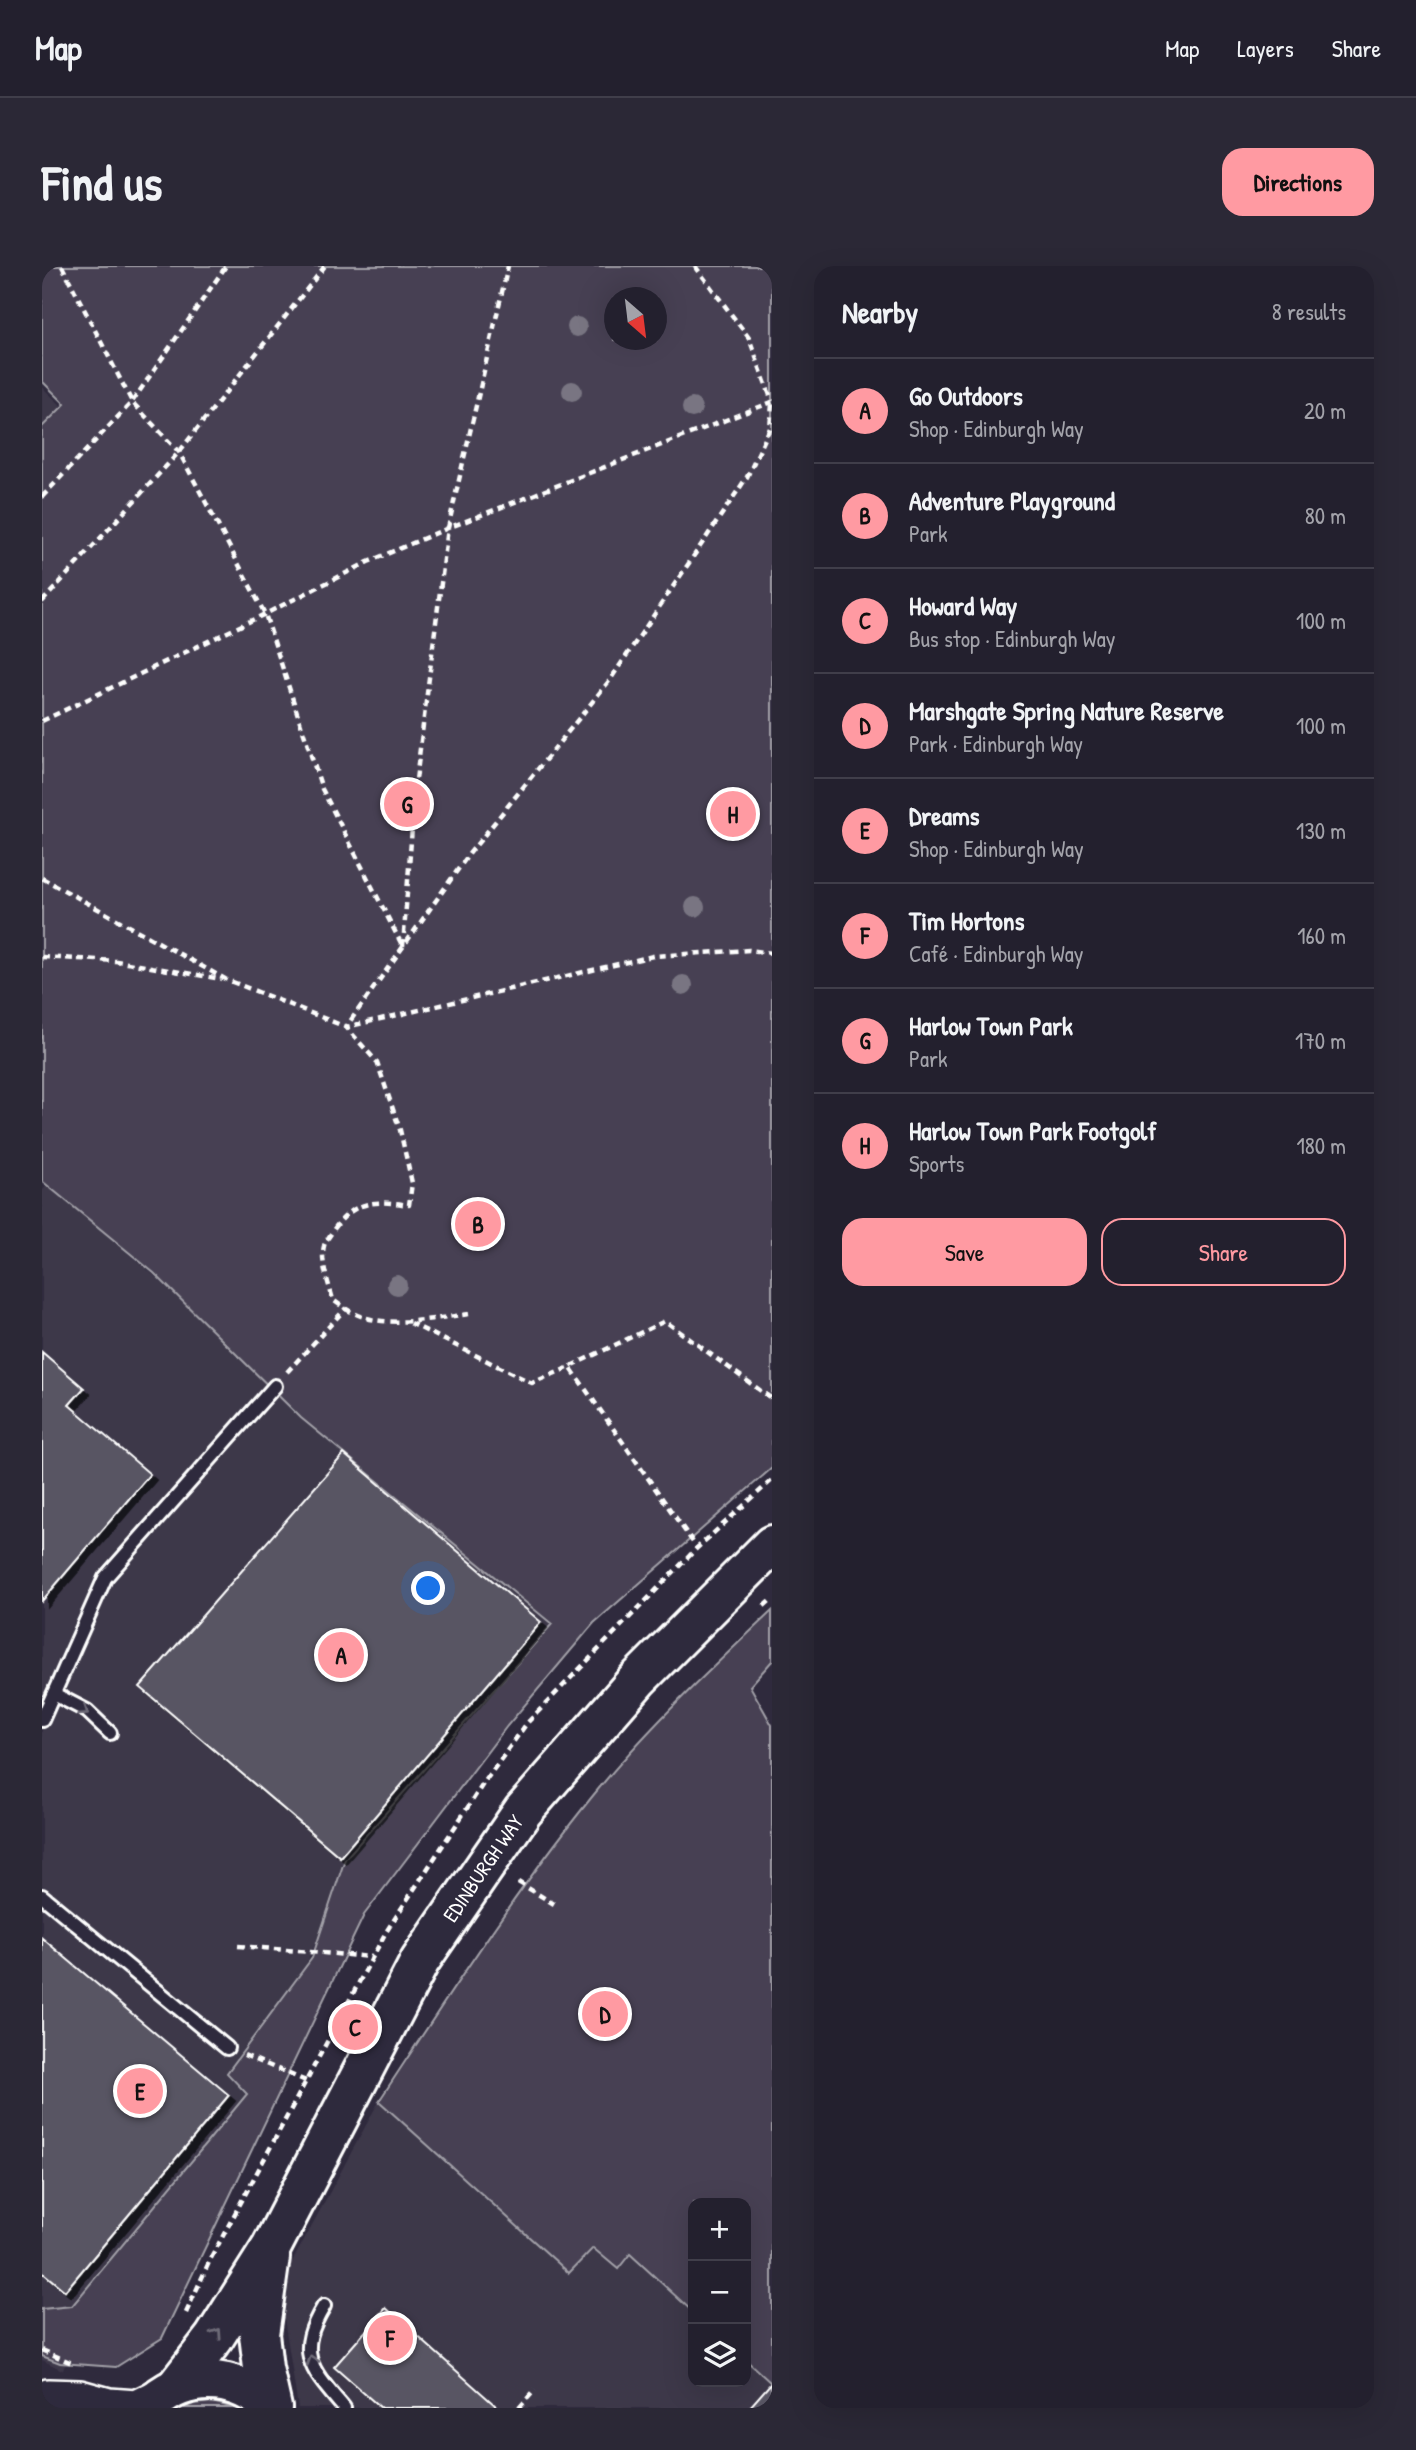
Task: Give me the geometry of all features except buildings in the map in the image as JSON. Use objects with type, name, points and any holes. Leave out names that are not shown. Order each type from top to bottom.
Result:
[{"type":"highway","name":"EDINBURGH WAY","points":[[162,2397],[214,2338],[271,2248],[420,1961],[523,1811],[638,1679],[772,1545]]},
{"type":"highway","name":"EDINBURGH WAY","points":[[271,2248],[259,2334],[271,2408]]},
{"type":"highway","points":[[162,2397],[191,2382],[222,2381],[250,2391],[271,2408]]},
{"type":"street","points":[[51,2399],[80,2398],[109,2406],[136,2407],[162,2397]]},
{"type":"lane","points":[[42,1720],[105,1578],[275,1386]]},
{"type":"lane","points":[[54,1694],[87,1712],[110,1733]]},
{"type":"lane","points":[[42,1896],[227,2048]]},
{"type":"lane","points":[[324,2306],[312,2325],[307,2342],[309,2353],[322,2382],[344,2408]]},
{"type":"path","points":[[62,266],[132,402],[179,452],[265,614],[322,789],[402,947]]},
{"type":"path","points":[[42,497],[132,402],[226,266]]},
{"type":"path","points":[[42,602],[179,452],[325,266]]},
{"type":"path","points":[[402,947],[415,788],[448,528],[508,266]]},
{"type":"path","points":[[346,1027],[469,854],[610,680],[747,477],[770,428],[772,402],[748,338],[695,266]]},
{"type":"path","points":[[42,721],[368,562],[448,528],[772,402]]},
{"type":"path","points":[[42,878],[225,979],[346,1027],[377,1062],[400,1130],[412,1184],[409,1205],[381,1201],[367,1203],[341,1219],[324,1245],[324,1268],[333,1300],[358,1315],[410,1322],[469,1314]]},
{"type":"path","points":[[346,1027],[653,956],[749,950],[772,953]]},
{"type":"path","points":[[42,957],[116,961],[225,979]]},
{"type":"path","points":[[275,1386],[346,1308]]},
{"type":"path","points":[[410,1322],[532,1383],[665,1321],[772,1399]]},
{"type":"path","points":[[570,1367],[697,1548]]},
{"type":"path","points":[[763,1607],[772,1599]]},
{"type":"path","points":[[510,1893],[525,1871]]},
{"type":"path","points":[[518,1882],[554,1904]]},
{"type":"path","points":[[238,1946],[372,1957]]},
{"type":"path","points":[[227,2048],[306,2081]]},
{"type":"path","points":[[181,2325],[210,2260]]},
{"type":"path","points":[[42,2350],[82,2367]]},
{"type":"path","points":[[519,2408],[535,2390]]},
{"type":"shaded area","points":[[42,266],[772,266],[772,1468],[594,1623],[507,1726],[364,1915],[162,2338],[116,2367],[60,2363],[42,2356],[42,2309],[72,2306],[247,2094],[227,2073],[312,1958],[345,1859],[552,1624],[301,1418],[154,1273],[42,1181],[42,427],[65,404],[42,381]]},
{"type":"shaded area","points":[[42,387],[63,407],[42,428]]},
{"type":"shaded area","points":[[47,1185],[562,1620],[346,1874],[240,2115],[62,2370],[42,2360],[42,1191]]},
{"type":"shaded area","points":[[772,1611],[772,1661],[750,1686],[772,1725],[772,2384],[751,2365],[751,2198],[688,2198],[688,2307],[630,2254],[618,2269],[593,2248],[569,2273],[379,2101],[544,1858],[605,1781],[686,1694]]},
{"type":"shaded area","points":[[379,2101],[569,2272],[593,2248],[630,2253],[688,2307],[688,2387],[751,2387],[751,2365],[772,2384],[772,2408],[298,2408],[279,2286]]},
{"type":"shaded area","points":[[212,2402],[235,2408],[184,2408],[193,2404]]},
{"type":"place","name":"Harlow Town Park","points":[[407,804]]},
{"type":"place","name":"Harlow Town Park Footgolf","points":[[733,814]]},
{"type":"place","name":"Adventure Playground","points":[[478,1224]]},
{"type":"place","name":"Go Outdoors","points":[[341,1655]]},
{"type":"place","name":"Marshgate Spring Nature Reserve","points":[[605,2014]]},
{"type":"place","name":"Howard Way","points":[[355,2027]]},
{"type":"place","name":"Dreams","points":[[140,2091]]},
{"type":"place","name":"Tim Hortons","points":[[390,2338]]}]
